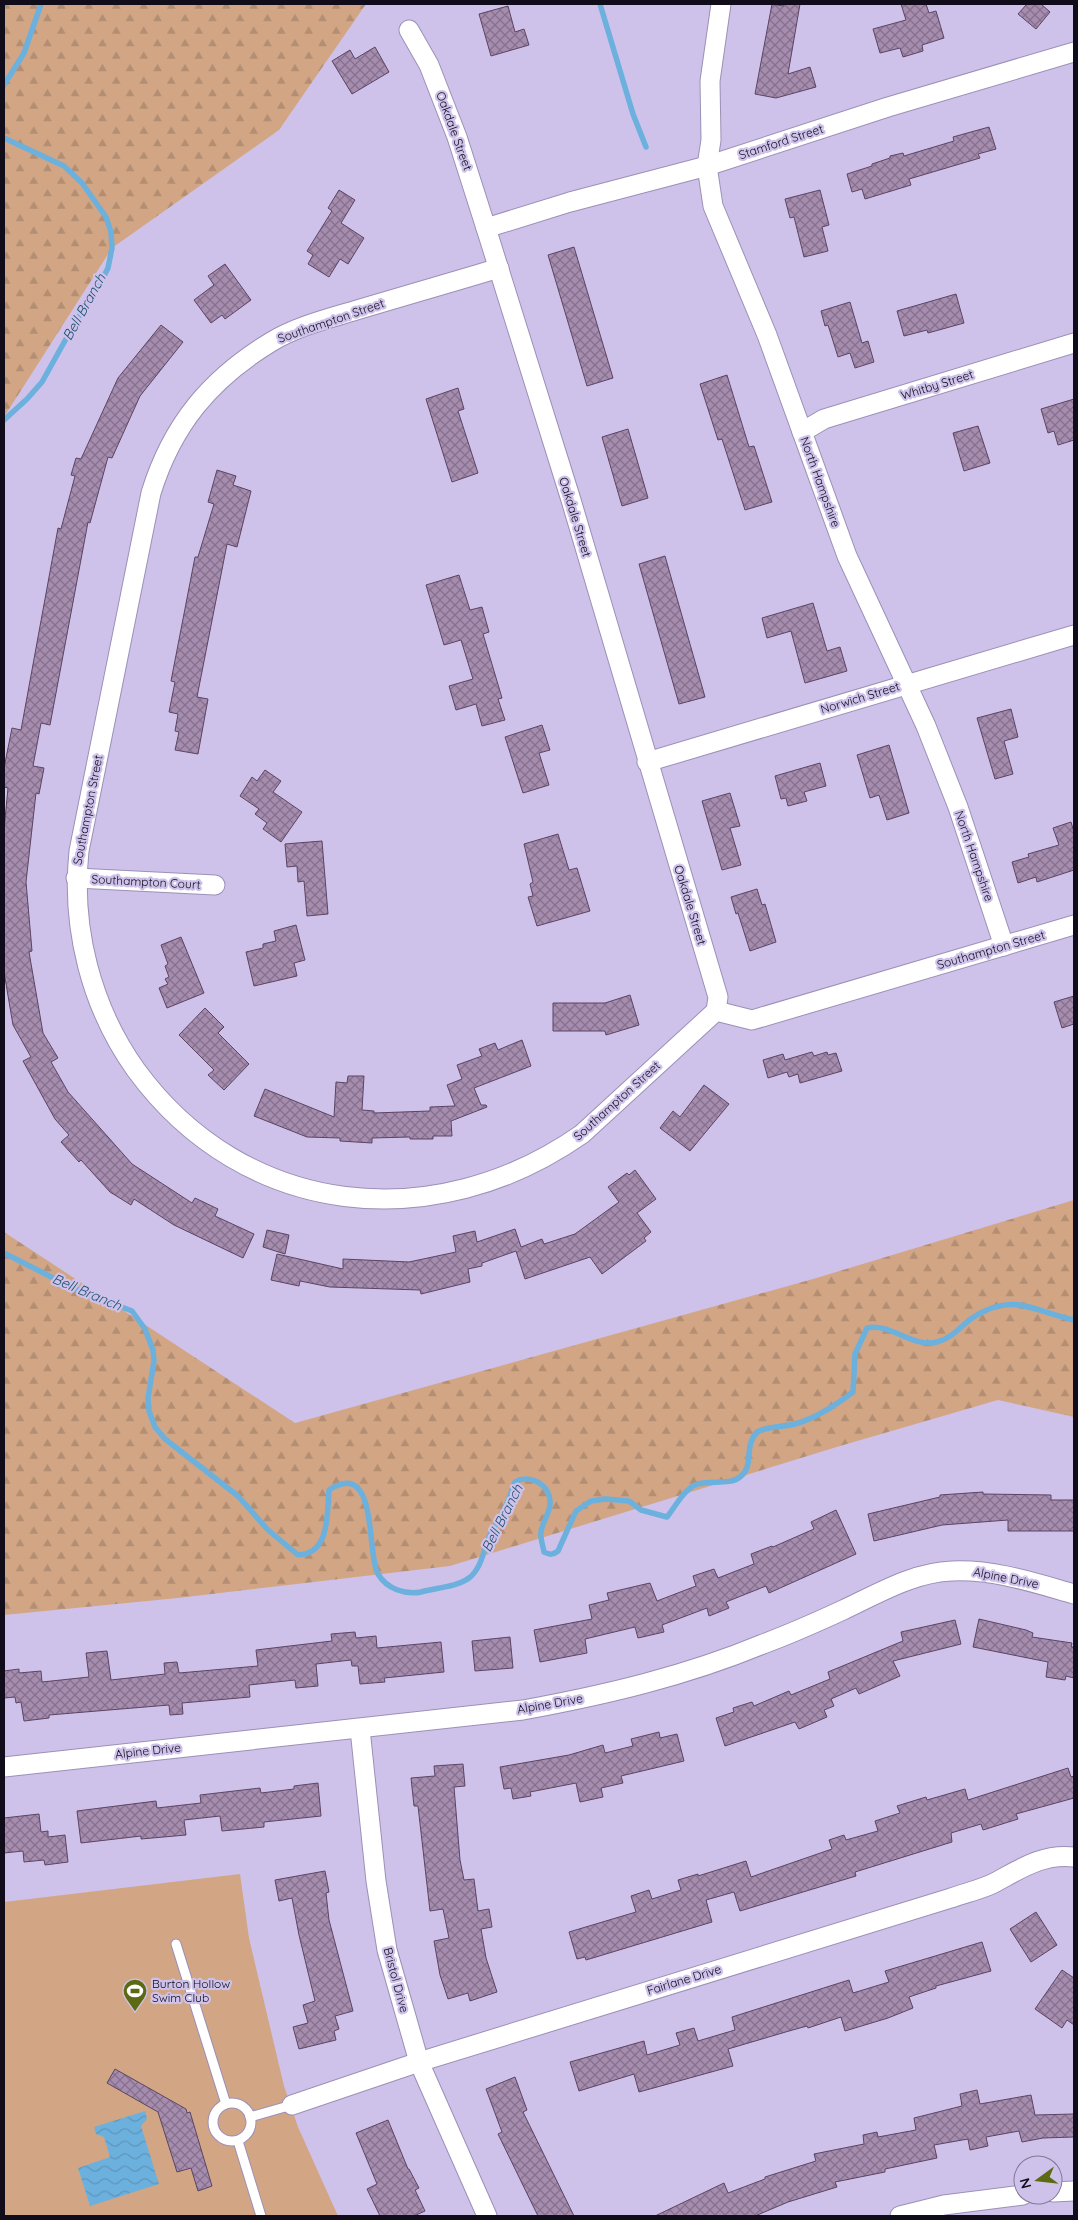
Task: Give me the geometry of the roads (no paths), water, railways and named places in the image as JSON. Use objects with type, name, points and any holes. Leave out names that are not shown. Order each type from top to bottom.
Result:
[{"type":"street","name":"North Hampshire","points":[[721,4],[710,81],[711,140],[707,166],[713,206],[761,318],[847,556],[869,606],[908,684],[958,807],[1004,946]]},
{"type":"street","name":"Oakdale Street","points":[[410,30],[429,65],[457,137],[499,268],[571,500],[718,997],[716,1011]]},
{"type":"street","name":"Stamford Street","points":[[486,228],[570,202],[707,166],[888,107],[1074,52]]},
{"type":"street","name":"Southampton Street","points":[[499,268],[340,315],[272,341],[225,375],[204,395],[186,417],[165,454],[151,493],[81,842],[76,878],[81,935],[93,988],[116,1039],[149,1087],[184,1123],[231,1158],[276,1180],[328,1195],[378,1200],[428,1197],[476,1186],[532,1165],[558,1151],[582,1134],[716,1011],[752,1020],[1074,925]]},
{"type":"street","name":"Whitby Street","points":[[802,432],[824,419],[1074,343]]},
{"type":"street","name":"Norwich Street","points":[[647,762],[1074,635]]},
{"type":"street","name":"Southampton Court","points":[[76,878],[215,885]]},
{"type":"street","name":"Alpine Drive","points":[[4,1767],[523,1710],[622,1690],[725,1659],[814,1623],[907,1581],[936,1572],[952,1570],[986,1572],[1074,1594]]},
{"type":"street","name":"Bristol Drive","points":[[360,1728],[376,1881],[387,1950],[419,2062],[488,2216]]},
{"type":"street","name":"Fairlane Drive","points":[[292,2105],[419,2062],[952,1898],[990,1885],[1030,1862],[1050,1857],[1074,1857]]},
{"type":"street","points":[[900,2216],[944,2205],[1013,2196]]},
{"type":"lane","points":[[176,1944],[226,2104]]},
{"type":"lane","points":[[226,2104],[240,2105],[247,2110],[250,2117],[249,2131],[238,2141],[223,2140],[214,2128],[215,2114],[226,2104]]},
{"type":"lane","points":[[250,2117],[292,2105]]},
{"type":"lane","points":[[238,2141],[262,2216]]},
{"type":"water","points":[[145,2111],[147,2119],[141,2126],[159,2184],[90,2206],[78,2168],[110,2157],[104,2137],[96,2134],[94,2127]]},
{"type":"waterway","name":"Bell Branch","points":[[4,85],[24,53],[41,4]]},
{"type":"waterway","points":[[600,4],[633,114],[646,147]]},
{"type":"waterway","name":"Bell Branch","points":[[4,138],[64,166],[82,183],[106,217],[111,232],[112,248],[108,268],[100,284],[76,321],[42,382],[4,420]]},
{"type":"waterway","name":"Bell Branch","points":[[4,1253],[71,1287],[132,1311],[145,1329],[153,1350],[154,1361],[148,1398],[149,1411],[155,1427],[165,1439],[238,1496],[268,1530],[298,1555],[308,1553],[316,1548],[321,1540],[327,1521],[329,1490],[345,1483],[356,1486],[363,1497],[368,1512],[374,1563],[378,1574],[386,1584],[397,1590],[409,1593],[452,1585],[464,1581],[473,1574],[484,1553],[489,1537],[504,1510],[515,1482],[528,1479],[534,1480],[548,1492],[550,1505],[541,1537],[544,1552],[551,1554],[558,1551],[576,1511],[591,1501],[605,1499],[629,1501],[641,1510],[667,1517],[683,1495],[695,1485],[706,1482],[735,1480],[744,1473],[747,1467],[751,1444],[757,1432],[795,1424],[819,1415],[853,1392],[855,1354],[867,1328],[885,1329],[919,1342],[937,1342],[951,1335],[972,1318],[986,1310],[1011,1304],[1023,1305],[1074,1320]]},
{"type":"place","name":"Burton Hollow Swim Club","points":[[135,2012]]}]
